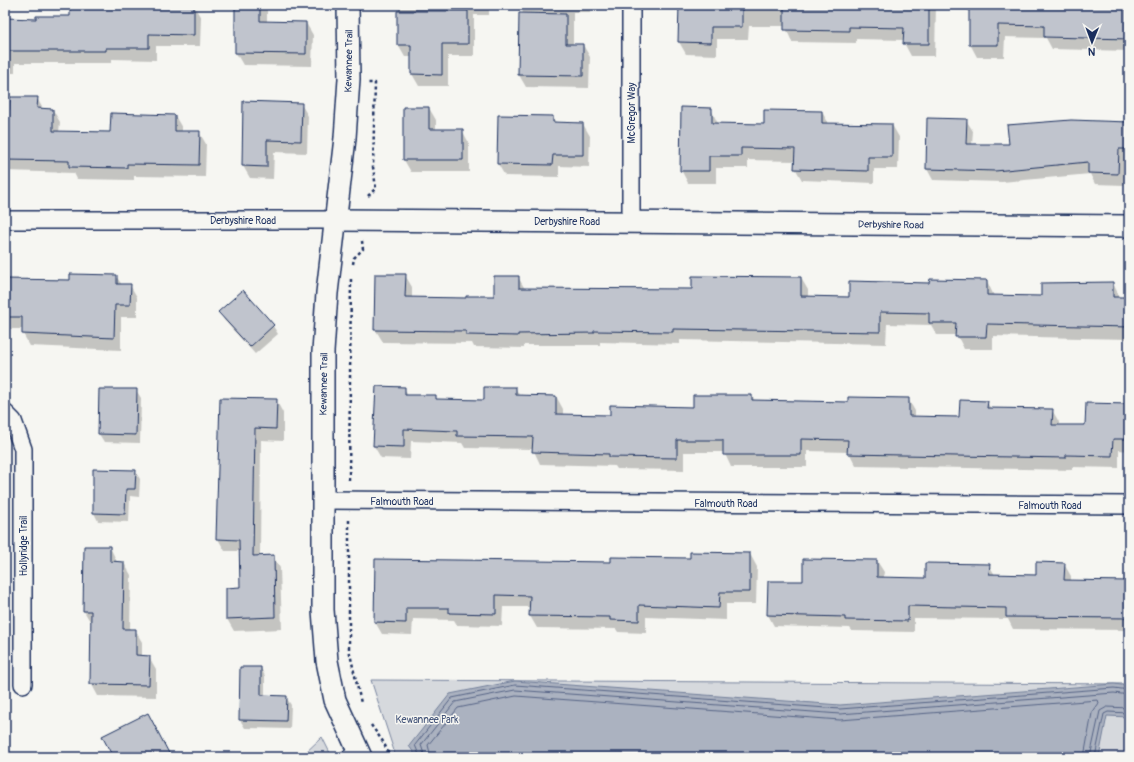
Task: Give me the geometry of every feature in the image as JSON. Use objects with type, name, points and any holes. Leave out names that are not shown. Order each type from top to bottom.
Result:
[{"type":"street","name":"Kewannee Trail","points":[[348,5],[349,79],[345,138],[337,220],[327,293],[323,352],[322,500],[323,610],[328,661],[335,700],[353,754]]},
{"type":"street","name":"McGregor Way","points":[[631,5],[631,222]]},
{"type":"street","name":"Derbyshire Road","points":[[5,220],[337,220],[1129,226]]},
{"type":"street","name":"Hollyridge Trail","points":[[5,413],[13,421],[23,449],[23,684]]},
{"type":"street","name":"Falmouth Road","points":[[322,500],[1129,505]]},
{"type":"path","points":[[367,76],[367,83],[375,83],[373,167],[376,188],[368,196]]},
{"type":"path","points":[[353,265],[354,258],[363,249],[362,240]]},
{"type":"path","points":[[349,480],[352,272]]},
{"type":"path","points":[[349,520],[349,649],[362,710]]},
{"type":"path","points":[[368,722],[384,743],[390,757]]},
{"type":"green space","name":"Kewannee Park","points":[[371,680],[1129,684],[1129,757],[396,757]]},
{"type":"green space","points":[[322,737],[332,757],[301,757]]},
{"type":"water","name":"Kewannee Park","points":[[515,681],[840,705],[1114,684],[1129,686],[1129,717],[1107,716],[1099,757],[417,757],[409,746],[450,694]]},
{"type":"building","points":[[70,5],[194,5],[194,35],[149,34],[149,48],[106,48],[106,51],[5,51],[5,18],[36,19],[36,16],[70,16]]},
{"type":"building","points":[[235,5],[260,5],[260,21],[306,22],[306,54],[235,53]]},
{"type":"building","points":[[679,5],[742,5],[742,27],[711,27],[711,43],[678,42]]},
{"type":"building","points":[[784,5],[929,5],[929,44],[903,44],[904,28],[849,27],[849,31],[784,30]]},
{"type":"building","points":[[969,5],[1129,5],[1129,39],[1044,37],[1044,26],[998,25],[998,45],[969,45]]},
{"type":"building","points":[[397,11],[468,11],[468,44],[442,44],[442,75],[411,74],[411,45],[397,45]]},
{"type":"building","points":[[519,13],[566,14],[566,44],[583,44],[583,76],[518,75]]},
{"type":"building","points":[[10,97],[38,97],[37,108],[53,109],[53,131],[110,132],[111,113],[175,115],[175,131],[200,131],[199,165],[127,164],[127,168],[69,167],[69,161],[5,160],[5,110],[9,110]]},
{"type":"building","points":[[243,101],[302,103],[301,141],[267,140],[267,167],[242,166]]},
{"type":"building","points":[[403,107],[429,107],[429,129],[463,129],[463,160],[403,160]]},
{"type":"building","points":[[681,107],[712,108],[712,123],[764,124],[764,110],[822,111],[822,123],[892,124],[892,157],[868,157],[868,171],[794,169],[795,149],[741,148],[741,156],[709,156],[709,171],[680,171]]},
{"type":"building","points":[[498,115],[553,116],[553,122],[583,123],[583,155],[553,155],[552,165],[497,164]]},
{"type":"building","points":[[927,118],[967,119],[966,144],[1009,144],[1007,125],[1071,120],[1129,122],[1129,149],[1119,149],[1118,174],[1088,173],[1088,162],[995,171],[926,169]]},
{"type":"building","points":[[70,274],[117,275],[117,284],[131,284],[130,305],[115,305],[114,338],[22,334],[22,317],[5,317],[5,279],[70,280]]},
{"type":"building","points":[[375,274],[406,274],[405,297],[466,298],[466,296],[494,296],[494,276],[519,276],[519,288],[692,289],[692,276],[801,277],[801,296],[849,297],[849,281],[929,283],[930,279],[987,280],[987,295],[1041,296],[1041,283],[1113,282],[1113,297],[1129,297],[1129,327],[987,324],[986,337],[955,337],[956,323],[929,323],[929,313],[880,312],[880,332],[673,329],[673,332],[594,331],[594,333],[518,334],[518,336],[466,335],[466,331],[374,330]]},
{"type":"building","points":[[243,290],[274,325],[250,347],[218,312]]},
{"type":"building","points":[[376,386],[405,387],[405,395],[436,395],[436,399],[484,400],[484,387],[516,387],[516,395],[556,396],[556,414],[610,415],[610,405],[693,407],[693,395],[752,395],[752,400],[848,402],[848,397],[909,398],[909,416],[959,417],[960,400],[988,401],[987,408],[1053,409],[1052,425],[1085,425],[1086,403],[1129,404],[1129,439],[1113,439],[1112,456],[1066,455],[1066,458],[847,454],[848,440],[801,439],[801,455],[723,455],[723,440],[677,440],[677,458],[609,457],[609,454],[532,452],[533,437],[457,436],[457,431],[404,429],[404,447],[373,446]]},
{"type":"building","points":[[99,389],[137,389],[136,435],[98,434]]},
{"type":"building","points":[[220,398],[277,399],[276,429],[255,428],[253,556],[274,555],[275,617],[226,619],[226,588],[240,587],[239,540],[216,539]]},
{"type":"building","points":[[93,469],[136,470],[135,489],[126,489],[125,514],[93,513]]},
{"type":"building","points":[[84,546],[110,546],[110,561],[124,562],[123,629],[136,629],[136,655],[150,656],[149,685],[90,684],[91,611],[83,611]]},
{"type":"building","points":[[690,552],[750,553],[750,592],[720,592],[719,608],[639,605],[639,621],[610,620],[610,617],[529,616],[530,596],[496,595],[496,614],[449,613],[449,608],[406,608],[406,623],[374,622],[375,559],[611,562],[611,557],[690,558]]},
{"type":"building","points":[[803,559],[877,560],[877,577],[925,578],[925,563],[990,564],[989,574],[1036,575],[1036,562],[1065,563],[1064,580],[1129,581],[1129,618],[1006,617],[1006,608],[908,606],[908,621],[845,620],[845,617],[767,615],[768,581],[803,581]]},
{"type":"building","points":[[240,667],[261,667],[261,695],[287,696],[286,721],[239,720]]},
{"type":"building","points":[[148,713],[171,757],[113,757],[102,736]]}]
